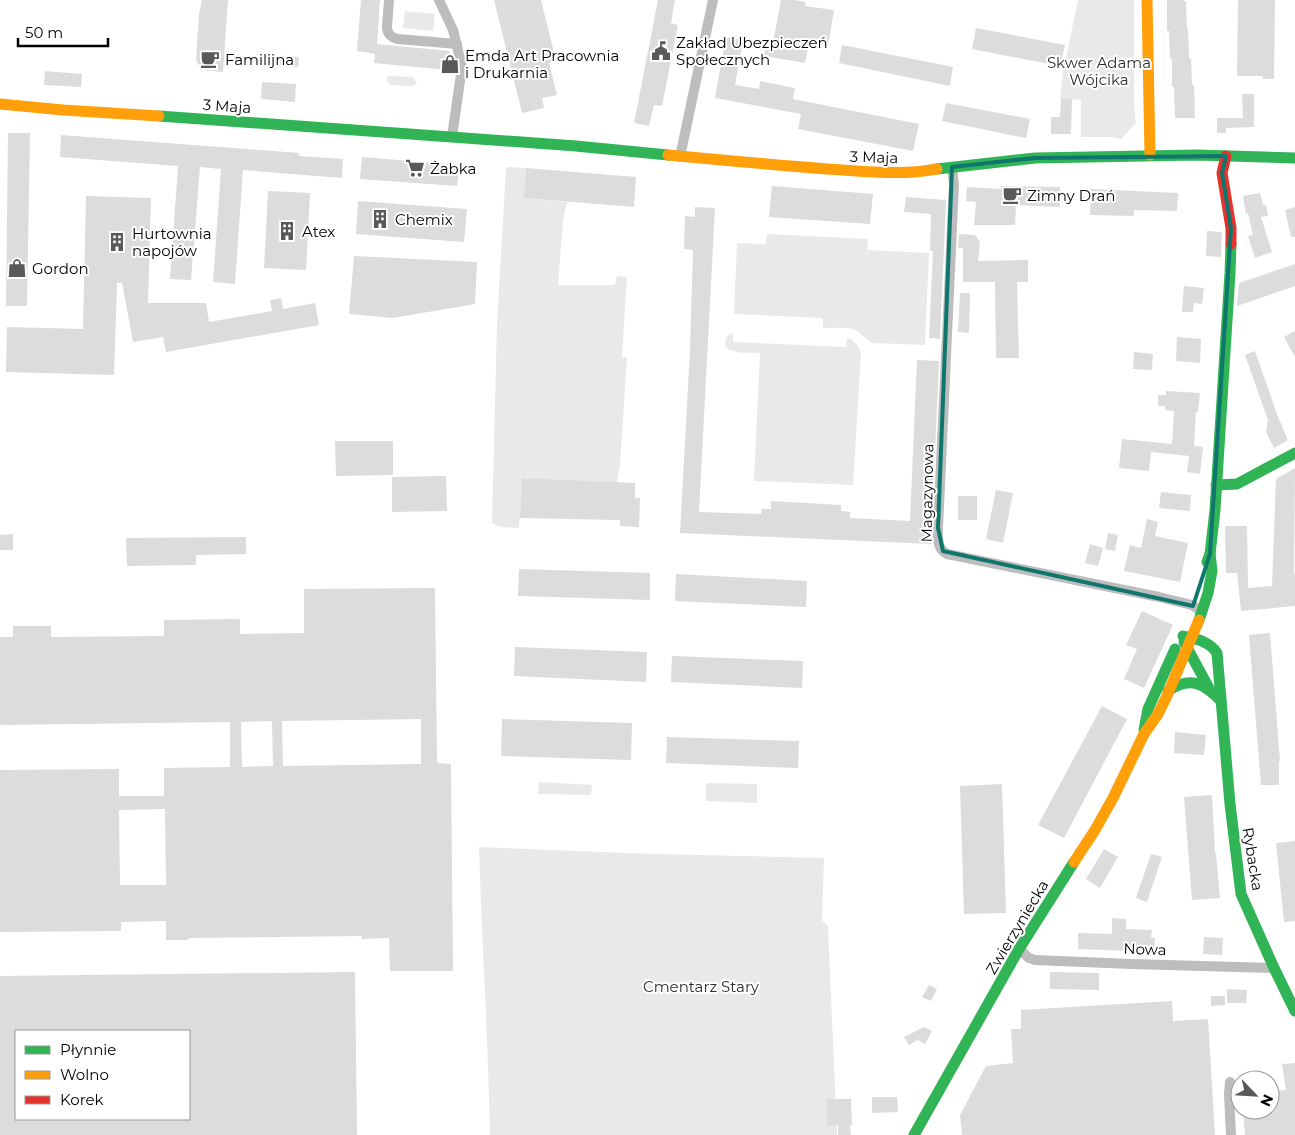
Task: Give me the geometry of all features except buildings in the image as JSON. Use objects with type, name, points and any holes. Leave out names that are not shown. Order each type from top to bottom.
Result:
[{"type":"street","points":[[389,0],[386,27],[391,36],[398,39],[457,44]]},
{"type":"street","points":[[439,0],[453,30],[462,66],[452,137]]},
{"type":"street","points":[[680,157],[713,0]]},
{"type":"street","points":[[1147,0],[1150,155]]},
{"type":"street","name":"3 Maja","points":[[0,104],[576,146],[757,164],[886,173],[922,172],[1036,158],[1150,155],[1295,158]]},
{"type":"street","name":"Zwierzyniecka","points":[[914,1135],[1019,949],[1113,798],[1144,734],[1158,714],[1198,609],[1199,591],[1210,554],[1229,282],[1231,228],[1222,173],[1226,156]]},
{"type":"street","name":"Magazynowa","points":[[952,167],[954,184],[938,528],[939,546],[948,554],[1159,597],[1198,609]]},
{"type":"street","points":[[1216,485],[1237,484],[1295,453]]},
{"type":"street","points":[[1187,640],[1210,690]]},
{"type":"street","name":"Zwierzyniecka","points":[[1144,734],[1148,709],[1187,640]]},
{"type":"street","name":"Rybacka","points":[[1187,640],[1207,643],[1217,653],[1241,894],[1295,1011]]},
{"type":"street","points":[[1168,691],[1175,685],[1191,682],[1202,685],[1221,700]]},
{"type":"street","name":"Nowa","points":[[1019,949],[1029,958],[1035,960],[1274,968]]},
{"type":"street","points":[[1230,1082],[1230,1135]]},
{"type":"highlighted area","points":[[1226,156],[1222,173],[1231,228],[1210,554],[1193,606],[943,551],[938,528],[952,167],[1035,158]]},
{"type":"green space","name":"Skwer Adama Wójcika","points":[[1078,0],[1134,0],[1134,103],[1136,123],[1121,139],[1081,137],[1081,100],[1060,98],[1063,72]]},
{"type":"green space","points":[[405,11],[435,14],[433,31],[403,28]]},
{"type":"green space","points":[[389,76],[413,77],[417,83],[413,86],[390,85],[387,81]]},
{"type":"green space","points":[[506,167],[526,168],[524,198],[567,202],[563,221],[558,285],[615,285],[617,276],[627,277],[622,357],[627,358],[617,483],[523,478],[519,528],[500,527],[492,523],[497,324]]},
{"type":"green space","points":[[767,234],[868,239],[867,250],[929,253],[925,345],[873,343],[852,329],[823,328],[823,318],[734,314],[737,243],[766,244]]},
{"type":"green space","points":[[733,333],[733,342],[846,347],[847,339],[851,339],[858,346],[861,353],[853,485],[754,481],[760,353],[737,352],[729,349],[725,346],[726,340]]},
{"type":"green space","points":[[539,782],[592,785],[591,795],[538,794]]},
{"type":"green space","points":[[706,783],[757,784],[757,803],[706,801]]},
{"type":"green space","name":"Cmentarz Stary","points":[[479,847],[824,858],[822,920],[828,926],[837,1135],[490,1135]]},
{"type":"traffic: fast","points":[[159,116],[576,146],[668,155]]},
{"type":"traffic: fast","points":[[937,169],[1035,158],[1197,155],[1295,158]]},
{"type":"traffic: fast","points":[[1207,562],[1210,554],[1215,510],[1231,244]]},
{"type":"traffic: fast","points":[[1216,485],[1237,484],[1295,453]]},
{"type":"traffic: fast","points":[[1199,620],[1208,593],[1212,571],[1210,554]]},
{"type":"traffic: fast","points":[[1183,636],[1206,643],[1217,653],[1230,804],[1241,894],[1295,1011]]},
{"type":"traffic: fast","points":[[1184,642],[1210,690]]},
{"type":"traffic: fast","points":[[1144,730],[1148,709],[1175,649]]},
{"type":"traffic: fast","points":[[1168,691],[1183,684],[1196,684],[1209,690],[1221,701]]},
{"type":"traffic: fast","points":[[914,1135],[1019,949],[1074,862]]},
{"type":"traffic: slow","points":[[1147,0],[1150,155]]},
{"type":"traffic: slow","points":[[0,104],[159,116]]},
{"type":"traffic: slow","points":[[668,155],[869,172],[896,173],[937,169]]},
{"type":"traffic: slow","points":[[1074,862],[1095,830],[1144,734],[1158,714],[1199,620]]},
{"type":"traffic: jam","points":[[1226,156],[1222,173],[1231,228],[1231,244]]},
{"type":"place","name":"Zakład Ubezpieczeń Społecznych","points":[[661,51]]},
{"type":"place","name":"Familijna","points":[[210,59]]},
{"type":"place","name":"Emda Art Pracownia i Drukarnia","points":[[450,64]]},
{"type":"place","name":"Żabka","points":[[415,168]]},
{"type":"place","name":"Zimny Drań","points":[[1012,195]]},
{"type":"place","name":"Chemix","points":[[380,219]]},
{"type":"place","name":"Atex","points":[[287,231]]},
{"type":"place","name":"Hurtownia napojów","points":[[117,242]]},
{"type":"place","name":"Gordon","points":[[17,268]]}]
